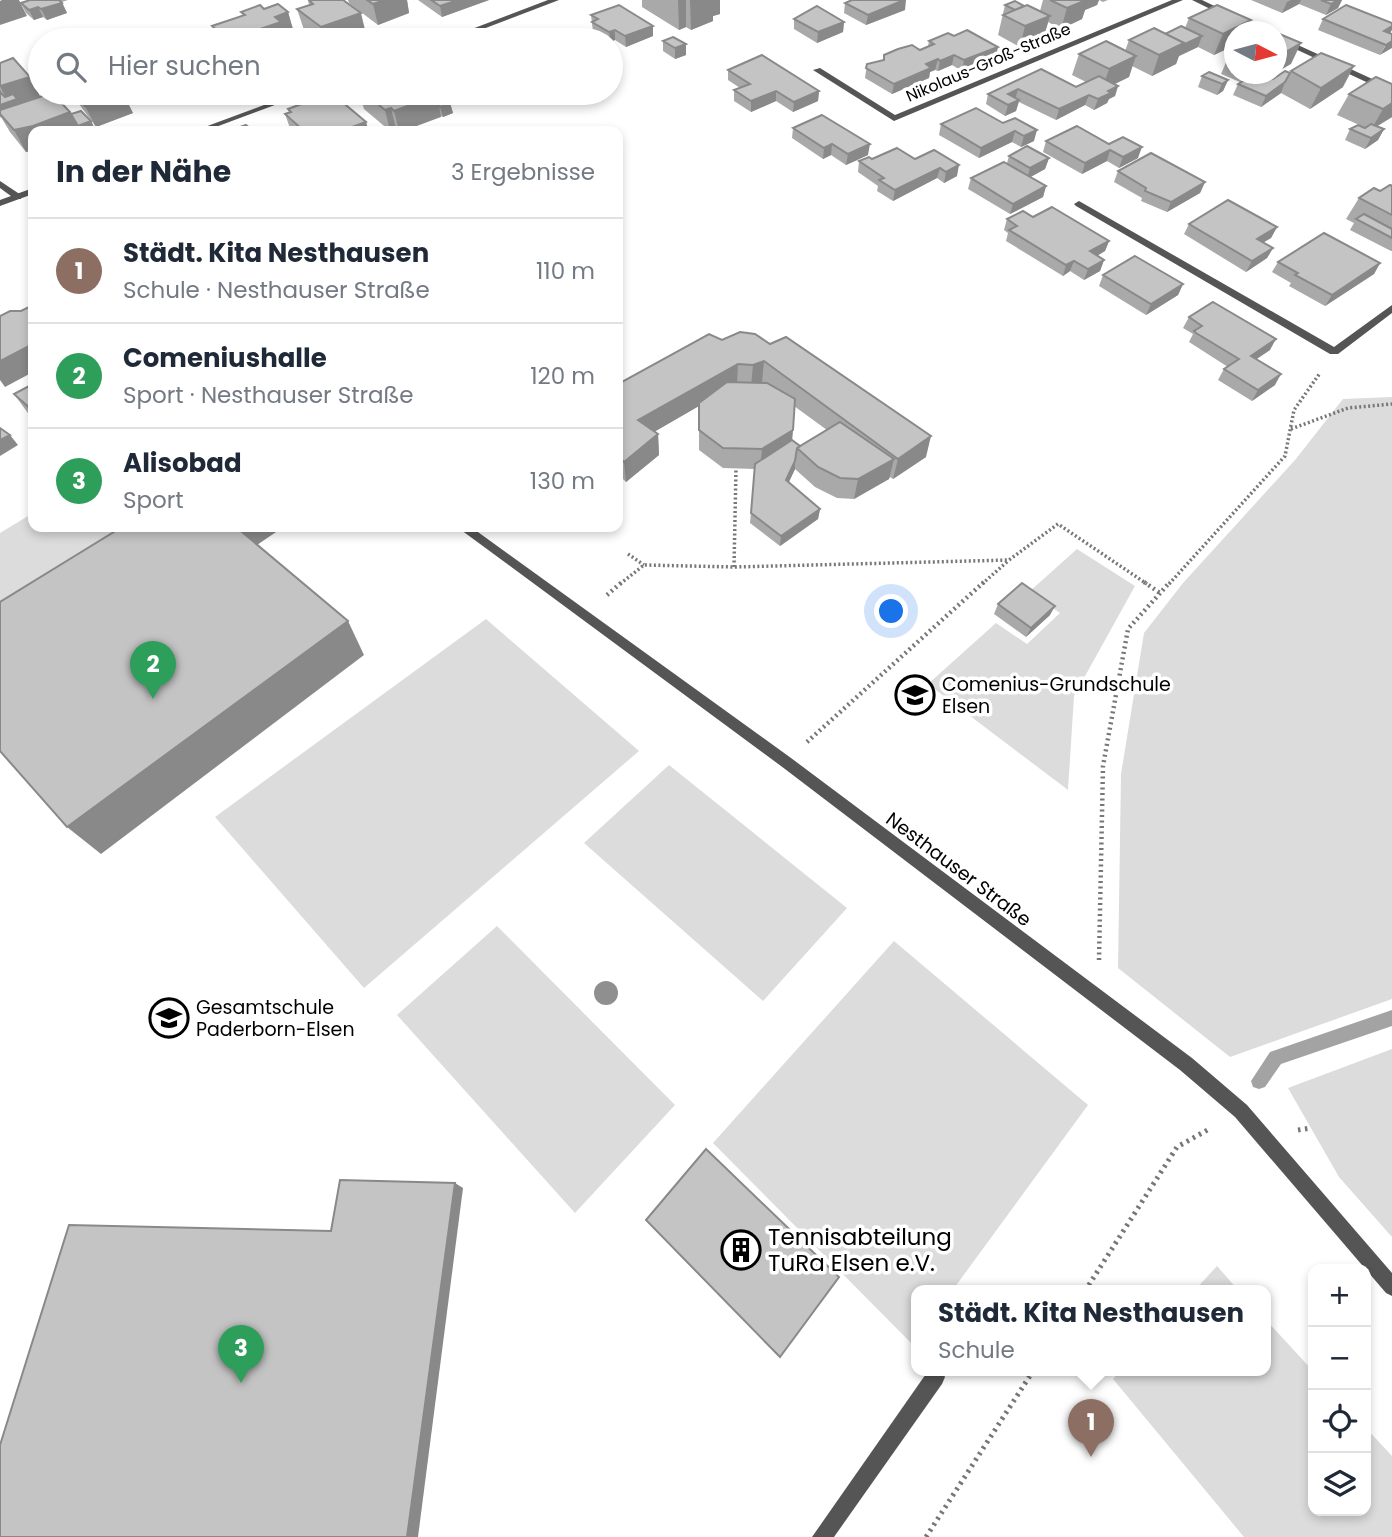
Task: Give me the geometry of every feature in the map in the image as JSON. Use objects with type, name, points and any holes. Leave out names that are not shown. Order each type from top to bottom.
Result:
[{"type":"street","points":[[479,28],[555,0]]},
{"type":"street","name":"Nikolaus-Groß-Straße","points":[[817,70],[894,118],[1179,0]]},
{"type":"street","points":[[1196,0],[1241,21]]},
{"type":"street","points":[[1287,42],[1392,91]]},
{"type":"street","points":[[212,126],[270,105]]},
{"type":"street","points":[[0,184],[18,197]]},
{"type":"street","points":[[0,203],[28,195]]},
{"type":"street","points":[[1079,204],[1334,352],[1392,307]]},
{"type":"street","name":"Nesthauser Straße","points":[[470,532],[786,762],[1186,1064],[1241,1111],[1392,1287]]},
{"type":"street","points":[[822,1537],[935,1377]]},
{"type":"path","points":[[1098,999],[1103,766],[1128,629],[1286,456],[1294,410],[1334,352]]},
{"type":"path","points":[[1291,429],[1348,408],[1392,404]]},
{"type":"path","points":[[734,567],[736,469]]},
{"type":"path","points":[[786,762],[1009,560],[1058,524],[1160,593]]},
{"type":"path","points":[[628,554],[643,565],[734,567],[1009,560]]},
{"type":"path","points":[[582,615],[643,565]]},
{"type":"path","points":[[1089,1285],[1177,1147],[1241,1111]]},
{"type":"path","points":[[926,1537],[1030,1376]]},
{"type":"shaded area","points":[[1392,397],[1392,999],[1230,1057],[1118,968],[1121,774],[1144,633],[1183,583],[1295,460],[1343,399]]},
{"type":"shaded area","points":[[28,516],[28,532],[169,532],[0,640],[0,533]]},
{"type":"shaded area","points":[[1077,549],[1135,586],[1074,696],[1068,790],[928,684],[996,623],[1027,644],[1060,613],[1029,592]]},
{"type":"shaded area","points":[[486,619],[639,751],[364,988],[215,817]]},
{"type":"shaded area","points":[[669,765],[847,908],[763,1001],[584,843]]},
{"type":"shaded area","points":[[497,926],[675,1105],[575,1213],[397,1015]]},
{"type":"shaded area","points":[[894,941],[1088,1105],[956,1285],[911,1285],[911,1343],[713,1143]]},
{"type":"shaded area","points":[[1392,1049],[1392,1237],[1339,1177],[1288,1088]]},
{"type":"shaded area","points":[[1217,1266],[1234,1285],[1200,1285]]},
{"type":"shaded area","points":[[1271,1325],[1308,1366],[1308,1516],[1371,1516],[1371,1433],[1392,1456],[1392,1537],[1244,1537],[1113,1379],[1116,1376],[1271,1376]]},
{"type":"building","points":[[30,0],[59,0],[62,3],[29,10],[21,3]]},
{"type":"building","points":[[309,0],[343,0],[361,13],[321,27],[297,9],[313,4]]},
{"type":"building","points":[[367,0],[385,0],[373,4]]},
{"type":"building","points":[[431,0],[458,0],[440,6]]},
{"type":"building","points":[[852,0],[904,0],[868,15],[845,3]]},
{"type":"building","points":[[1050,0],[1086,0],[1067,8]]},
{"type":"building","points":[[1321,0],[1338,0],[1331,4]]},
{"type":"building","points":[[1015,1],[1024,6],[1015,10],[1005,5]]},
{"type":"building","points":[[278,4],[288,12],[275,17],[281,22],[263,28],[212,26],[245,15],[241,12],[260,5],[264,9]]},
{"type":"building","points":[[619,5],[653,26],[625,36],[623,28],[602,28],[592,22],[598,19],[591,15]]},
{"type":"building","points":[[1027,5],[1050,16],[1025,26],[1003,15]]},
{"type":"building","points":[[1217,5],[1251,20],[1224,21],[1223,34],[1189,18]]},
{"type":"building","points":[[1346,5],[1392,23],[1392,26],[1384,31],[1392,34],[1392,41],[1386,45],[1323,19]]},
{"type":"building","points":[[817,6],[844,22],[818,32],[794,19]]},
{"type":"building","points":[[1181,26],[1202,36],[1183,45],[1184,43],[1165,34]]},
{"type":"building","points":[[1154,28],[1184,43],[1159,55],[1129,40]]},
{"type":"building","points":[[967,30],[998,47],[964,60],[954,55],[940,61],[938,59],[926,64],[931,68],[894,84],[866,68],[867,64],[884,60],[884,55],[898,49],[912,45],[920,50],[934,44],[929,41],[948,33],[954,36]]},
{"type":"building","points":[[673,37],[686,44],[675,48],[663,41]]},
{"type":"building","points":[[1287,37],[1301,43],[1287,51]]},
{"type":"building","points":[[1106,41],[1136,56],[1109,69],[1079,54]]},
{"type":"building","points":[[1321,53],[1354,66],[1321,88],[1291,71]]},
{"type":"building","points":[[762,55],[819,91],[794,102],[776,91],[751,101],[734,90],[750,84],[728,70]]},
{"type":"building","points":[[13,58],[28,78],[0,86],[0,63]]},
{"type":"building","points":[[1041,69],[1076,87],[1099,76],[1118,86],[1098,99],[1089,95],[1059,109],[1018,89],[1008,94],[1019,100],[1008,105],[988,94]]},
{"type":"building","points":[[1209,72],[1224,78],[1224,83],[1222,84],[1202,76]]},
{"type":"building","points":[[1376,77],[1392,84],[1392,103],[1383,109],[1349,94]]},
{"type":"building","points":[[1238,84],[1282,84],[1266,96]]},
{"type":"building","points":[[0,92],[5,97],[13,94],[17,99],[0,105]]},
{"type":"building","points":[[28,101],[28,105],[63,105],[70,112],[14,130],[0,114],[0,110]]},
{"type":"building","points":[[299,105],[346,105],[366,122],[355,126],[298,126],[285,114],[291,112],[288,109]]},
{"type":"building","points":[[379,105],[410,105],[394,111],[391,108],[385,110]]},
{"type":"building","points":[[976,108],[1003,123],[1015,118],[1037,130],[1024,136],[1015,131],[981,148],[941,124]]},
{"type":"building","points":[[81,111],[91,121],[78,126],[71,114]]},
{"type":"building","points":[[822,115],[870,144],[848,154],[832,144],[824,148],[793,128]]},
{"type":"building","points":[[1371,124],[1384,129],[1371,138],[1350,129],[1358,125],[1365,128]]},
{"type":"building","points":[[1077,126],[1109,144],[1123,137],[1142,147],[1123,157],[1110,150],[1085,163],[1046,141]]},
{"type":"building","points":[[1027,146],[1049,158],[1030,168],[1009,156]]},
{"type":"building","points":[[897,148],[915,159],[934,150],[959,165],[946,172],[940,168],[895,190],[879,180],[884,178],[859,161],[869,157],[872,159]]},
{"type":"building","points":[[1151,153],[1205,182],[1171,202],[1145,191],[1146,188],[1118,171]]},
{"type":"building","points":[[1004,162],[1046,186],[1013,204],[971,178]]},
{"type":"building","points":[[1390,185],[1392,215],[1359,198],[1374,188],[1380,191]]},
{"type":"building","points":[[1228,200],[1277,227],[1257,239],[1273,248],[1252,261],[1189,224]]},
{"type":"building","points":[[1052,207],[1109,241],[1090,251],[1104,260],[1088,269],[1074,261],[1066,265],[1009,230],[1017,226],[1007,219],[1023,211],[1033,217]]},
{"type":"building","points":[[1364,214],[1392,229],[1392,238],[1356,219]]},
{"type":"building","points":[[1324,233],[1380,263],[1332,295],[1295,275],[1298,273],[1278,262]]},
{"type":"building","points":[[1135,256],[1183,284],[1151,304],[1103,275]]},
{"type":"building","points":[[1213,302],[1276,339],[1251,356],[1281,374],[1258,390],[1224,369],[1239,359],[1196,333],[1194,331],[1202,326],[1189,317]]},
{"type":"building","points":[[28,308],[28,347],[0,361],[0,316],[10,311]]},
{"type":"building","points":[[740,332],[755,334],[770,344],[786,337],[931,436],[898,459],[764,361],[753,365],[738,364],[638,420],[658,434],[624,462],[623,381],[709,334],[722,340]]},
{"type":"building","points":[[727,382],[767,383],[795,399],[793,430],[762,449],[723,448],[699,430],[699,403]]},
{"type":"building","points":[[28,387],[28,407],[14,394]]},
{"type":"building","points":[[840,422],[894,459],[858,479],[840,478],[818,467],[797,448]]},
{"type":"building","points":[[0,428],[10,435],[0,440]]},
{"type":"building","points":[[792,440],[800,446],[786,480],[820,509],[781,536],[751,513],[755,464]]},
{"type":"building","points":[[114,532],[242,532],[348,621],[67,827],[0,751],[0,602]]},
{"type":"building","points":[[1022,583],[1055,606],[1031,628],[998,604]]},
{"type":"building","name":"Tennisabteilung TuRa Elsen e.V.","points":[[706,1149],[839,1277],[780,1357],[646,1220]]},
{"type":"building","points":[[340,1180],[455,1183],[407,1537],[0,1537],[0,1445],[69,1225],[331,1231]]},
{"type":"waterway","points":[[1259,1081],[1276,1058],[1392,1018]]},
{"type":"place","name":"Comenius-Grundschule Elsen","points":[[915,695]]},
{"type":"place","name":"Comeniushalle","points":[[153,699]]},
{"type":"place","name":"Gesamtschule Paderborn-Elsen","points":[[169,1018]]},
{"type":"place","name":"Tennisabteilung TuRa Elsen e.V.","points":[[741,1250]]},
{"type":"place","name":"Alisobad","points":[[241,1383]]},
{"type":"place","name":"Städt. Kita Nesthausen","points":[[1091,1457]]}]
